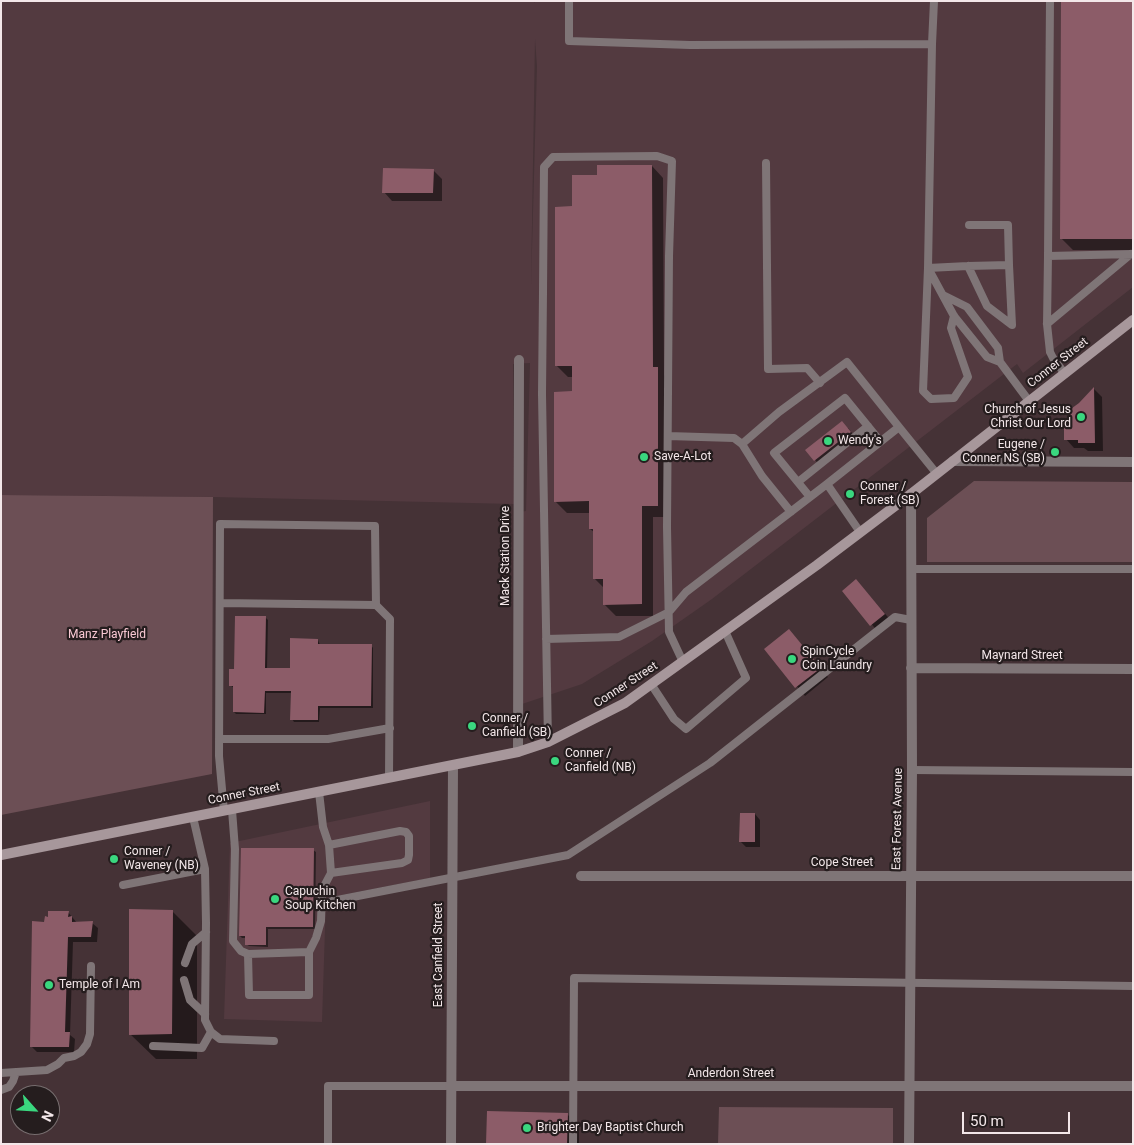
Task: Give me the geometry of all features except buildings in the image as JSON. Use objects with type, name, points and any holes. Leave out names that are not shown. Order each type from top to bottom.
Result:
[{"type":"main road","name":"Conner Street","points":[[1,855],[453,766],[518,752],[548,742],[625,703],[683,662],[911,494],[1133,320]]},
{"type":"street","name":"Mack Station Drive","points":[[518,752],[519,360]]},
{"type":"street","points":[[953,461],[1133,462]]},
{"type":"street","name":"East Forest Avenue","points":[[909,1144],[912,770],[911,494]]},
{"type":"street","name":"Maynard Street","points":[[911,668],[1133,669]]},
{"type":"street","name":"East Canfield Street","points":[[451,1144],[453,766]]},
{"type":"street","name":"Cope Street","points":[[581,876],[1133,876]]},
{"type":"street","name":"Anderdon Street","points":[[450,1086],[1133,1086]]},
{"type":"lane","points":[[569,1],[568,41],[690,45],[932,44]]},
{"type":"lane","points":[[934,1],[928,268],[923,391],[931,399],[954,398],[968,377],[951,328],[954,316]]},
{"type":"lane","points":[[1050,1],[1047,324],[1050,352],[1065,374]]},
{"type":"lane","points":[[548,742],[542,394],[544,167],[553,157],[657,156],[672,161],[669,265],[667,527],[669,632],[683,662]]},
{"type":"lane","points":[[766,163],[768,370],[807,368],[820,382]]},
{"type":"lane","points":[[968,266],[986,306],[1012,325],[1008,226],[969,225]]},
{"type":"lane","points":[[1048,256],[1132,254]]},
{"type":"lane","points":[[1047,324],[1132,254]]},
{"type":"lane","points":[[928,268],[1009,265]]},
{"type":"lane","points":[[928,268],[945,296],[954,316],[986,357],[1000,362]]},
{"type":"lane","points":[[945,296],[968,307],[998,348],[1000,362],[1029,401]]},
{"type":"lane","points":[[742,444],[779,412],[847,362],[937,474]]},
{"type":"lane","points":[[810,497],[774,453],[845,398],[880,441]]},
{"type":"lane","points":[[798,482],[868,426]]},
{"type":"lane","points":[[546,639],[619,637],[669,612],[686,592],[899,427]]},
{"type":"lane","points":[[668,436],[734,438],[742,444],[762,476],[791,512]]},
{"type":"lane","points":[[827,484],[860,532]]},
{"type":"lane","points":[[309,952],[248,954],[241,951],[233,941],[235,848],[219,739],[220,524],[375,526],[376,605]]},
{"type":"lane","points":[[911,569],[1133,569]]},
{"type":"lane","points":[[220,603],[376,605],[390,619],[389,778]]},
{"type":"lane","points":[[332,901],[568,854],[710,763],[895,617],[911,620]]},
{"type":"lane","points":[[651,684],[674,719],[686,729],[746,678],[725,631]]},
{"type":"lane","points":[[219,739],[328,739],[390,728]]},
{"type":"lane","points":[[912,770],[1133,772]]},
{"type":"lane","points":[[248,954],[249,995],[308,994],[309,952],[316,938],[320,921],[322,890],[331,873],[329,844],[323,827],[319,792]]},
{"type":"lane","points":[[193,817],[205,869],[205,1020],[211,1032],[220,1039],[274,1041]]},
{"type":"lane","points":[[329,844],[400,831],[406,832],[409,836],[408,860],[402,863],[331,873]]},
{"type":"lane","points":[[123,885],[205,869]]},
{"type":"lane","points":[[185,963],[192,944],[206,932]]},
{"type":"lane","points":[[1,1072],[47,1070],[64,1058],[81,1052],[87,1044],[90,1034],[91,966]]},
{"type":"lane","points":[[573,1144],[574,978],[1133,986]]},
{"type":"lane","points":[[184,980],[190,1000],[205,1014]]},
{"type":"lane","points":[[153,1046],[202,1048],[211,1032]]},
{"type":"lane","points":[[1,1090],[9,1088],[14,1081],[16,1072]]},
{"type":"lane","name":"Anderdon Street","points":[[328,1144],[328,1086],[450,1086]]},
{"type":"shaded area","points":[[1,1],[534,1],[535,3],[535,1],[1133,1],[1133,287],[1023,373],[1017,364],[712,599],[652,641],[582,684],[519,705],[519,512],[526,511],[530,363],[513,364],[514,504],[213,497],[1,495]],"holes":[[[535,39],[537,66],[531,286]]]},
{"type":"shaded area","points":[[430,801],[430,878],[326,898],[322,1022],[224,1019],[230,843]]},
{"type":"green space","points":[[974,481],[1133,482],[1133,562],[927,562],[927,518]]},
{"type":"green space","name":"Manz Playfield","points":[[1,495],[213,497],[212,774],[1,815]]},
{"type":"green space","points":[[719,1107],[893,1108],[893,1144],[718,1144]]},
{"type":"place","name":"Church of Jesus Christ Our Lord","points":[[1081,417]]},
{"type":"place","name":"Wendy's","points":[[828,441]]},
{"type":"place","name":"Eugene / Conner NS (SB)","points":[[1055,452]]},
{"type":"place","name":"Save-A-Lot","points":[[644,457]]},
{"type":"place","name":"Conner / Forest (SB)","points":[[850,494]]},
{"type":"place","name":"SpinCycle Coin Laundry","points":[[792,659]]},
{"type":"place","name":"Conner / Canfield (SB)","points":[[472,726]]},
{"type":"place","name":"Conner / Canfield (NB)","points":[[555,761]]},
{"type":"place","name":"Conner / Waveney (NB)","points":[[114,859]]},
{"type":"place","name":"Capuchin Soup Kitchen","points":[[275,899]]},
{"type":"place","name":"Temple of I Am","points":[[49,985]]},
{"type":"place","name":"Brighter Day Baptist Church","points":[[527,1128]]}]
